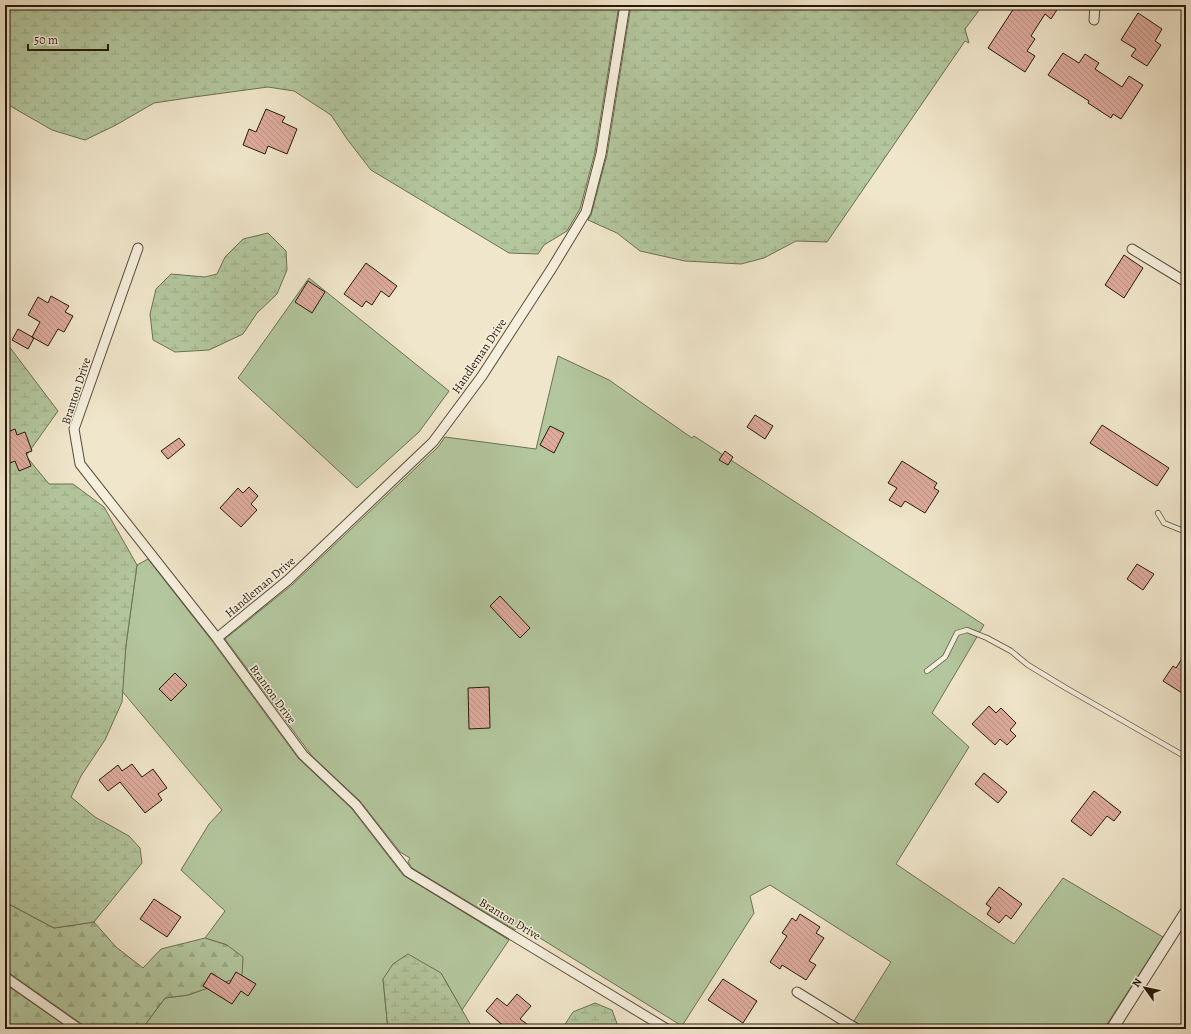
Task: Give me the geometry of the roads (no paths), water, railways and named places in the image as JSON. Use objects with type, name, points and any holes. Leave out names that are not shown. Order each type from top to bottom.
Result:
[{"type":"street","name":"Handleman Drive","points":[[217,638],[288,580],[433,442],[482,376],[548,274],[586,212],[601,154],[625,5]]},
{"type":"street","points":[[1094,20],[1095,5]]},
{"type":"street","name":"Branton Drive","points":[[138,248],[74,429],[80,464],[217,638],[303,755],[356,805],[408,872],[667,1029]]},
{"type":"street","points":[[1132,249],[1186,282]]},
{"type":"street","points":[[1112,1029],[1186,912]]},
{"type":"street","points":[[5,977],[80,1029]]},
{"type":"street","points":[[797,992],[857,1029]]},
{"type":"lane","points":[[1158,513],[1164,523],[1186,532]]},
{"type":"lane","points":[[927,671],[945,657],[957,634],[967,630],[987,638],[1010,651],[1028,665],[1186,757]]}]
